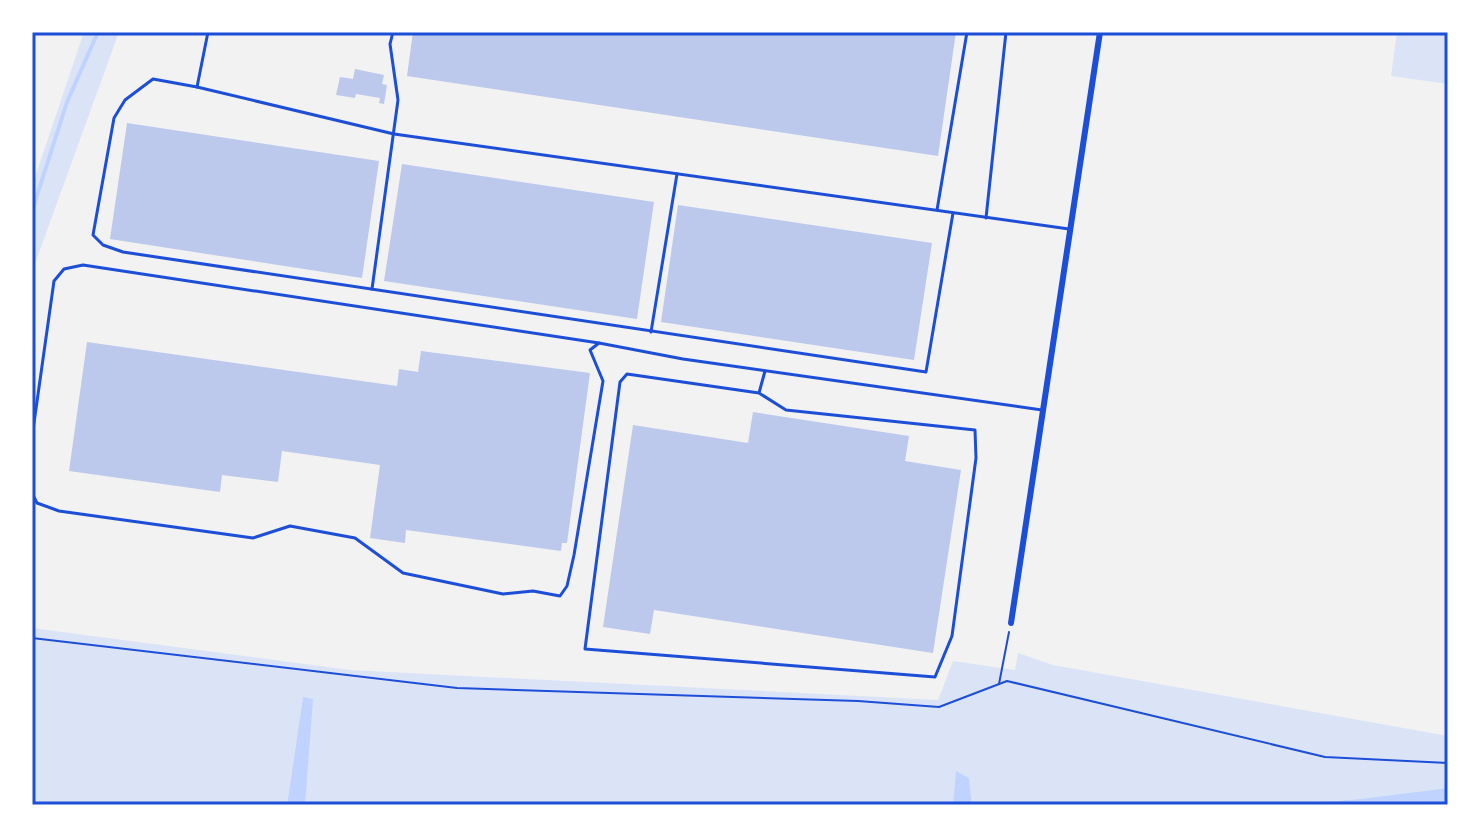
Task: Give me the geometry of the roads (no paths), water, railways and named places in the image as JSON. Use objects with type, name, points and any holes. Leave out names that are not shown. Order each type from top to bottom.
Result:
[{"type":"street","points":[[1011,623],[1100,32]]},
{"type":"lane","points":[[197,87],[208,32]]},
{"type":"lane","points":[[372,289],[398,100],[390,44],[393,32]]},
{"type":"lane","points":[[936,211],[967,32]]},
{"type":"lane","points":[[986,218],[1006,32]]},
{"type":"lane","points":[[953,213],[926,372],[123,252],[103,245],[93,235],[114,118],[125,100],[153,79],[394,134],[1069,229]]},
{"type":"lane","points":[[651,332],[677,174]]},
{"type":"lane","points":[[32,437],[54,281],[64,269],[83,265],[765,371],[1042,410]]},
{"type":"lane","points":[[32,493],[37,503],[59,511],[238,536],[253,538],[290,526],[355,538],[403,573],[503,594],[533,591],[560,596],[567,586],[574,555],[603,381],[590,350],[599,343]]},
{"type":"lane","points":[[759,393],[765,371]]},
{"type":"lane","points":[[627,374],[759,393],[786,410],[975,430],[976,458],[952,636],[935,677],[585,649],[620,382],[627,374]]},
{"type":"water","points":[[303,697],[313,699],[305,805],[287,805]]},
{"type":"water","points":[[956,771],[969,778],[972,805],[953,805]]},
{"type":"water","points":[[1448,788],[1448,805],[1282,805],[1360,799]]},
{"type":"waterway","points":[[32,211],[67,102],[98,32]]}]
